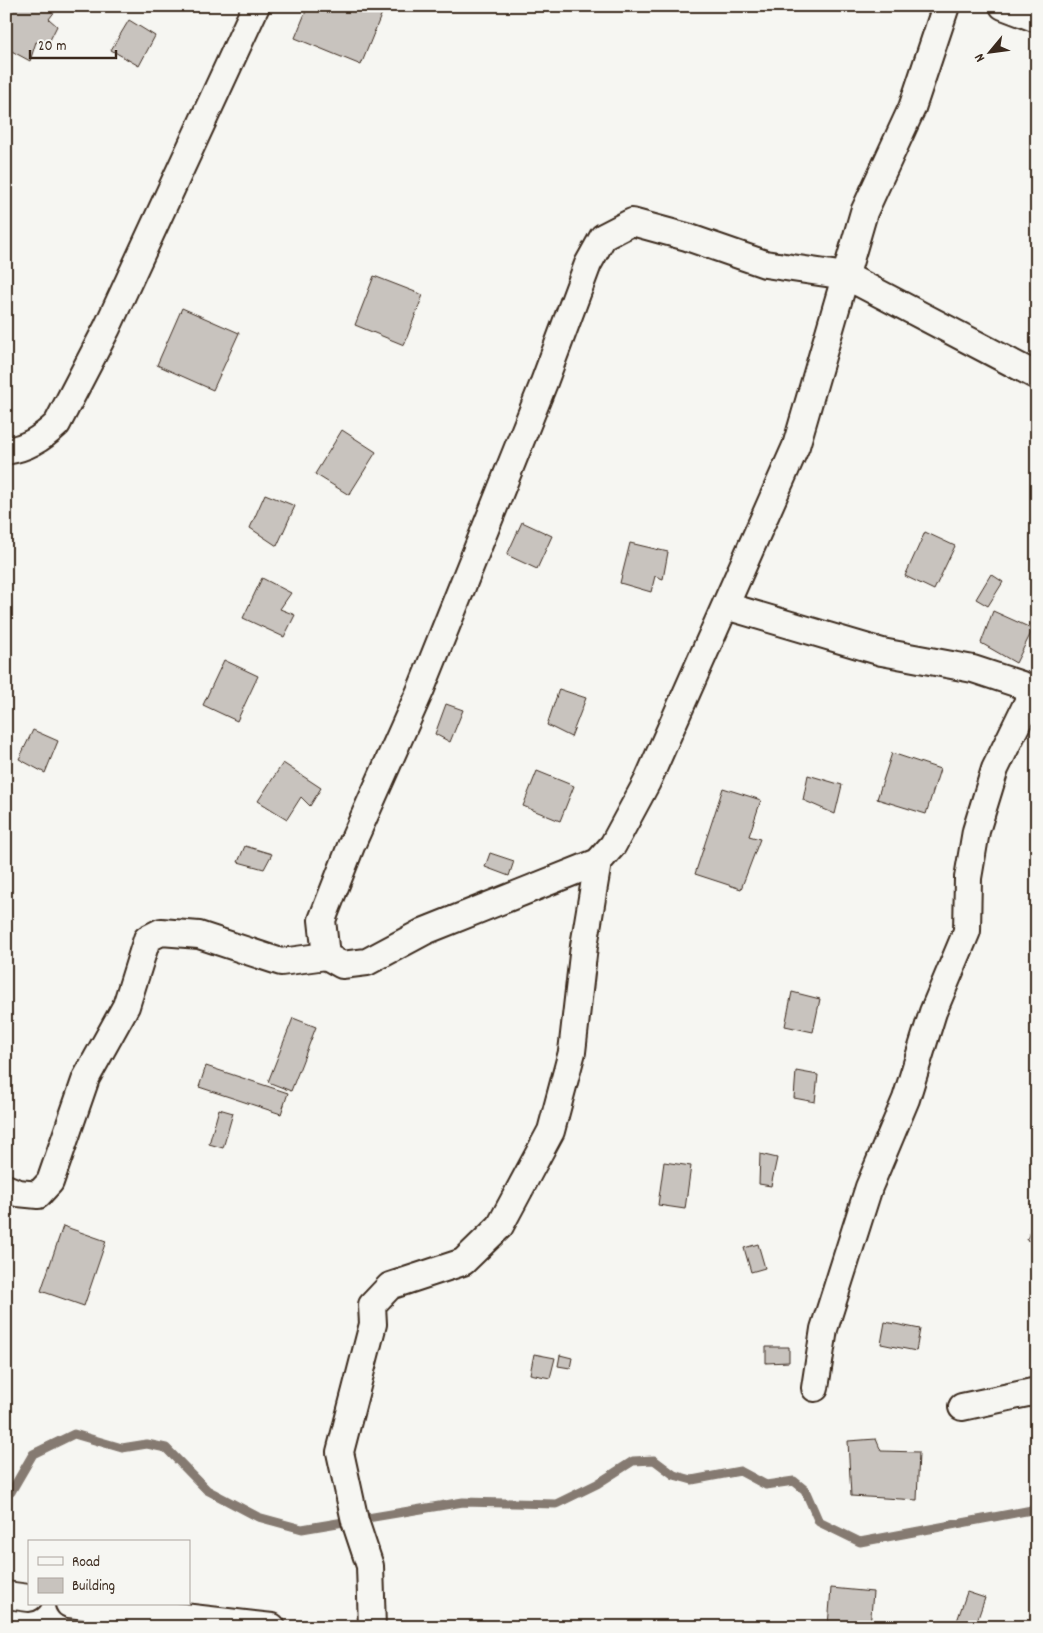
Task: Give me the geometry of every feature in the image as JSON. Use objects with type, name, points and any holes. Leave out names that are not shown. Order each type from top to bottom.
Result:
[{"type":"street","points":[[6,451],[23,448],[44,437],[57,424],[107,328],[256,6]]},
{"type":"street","points":[[6,1188],[18,1193],[38,1195],[50,1182],[86,1078],[126,1006],[147,939],[161,932],[199,935],[281,962],[326,956],[342,965],[367,962],[425,931],[598,862],[613,845],[647,782],[796,446],[864,212],[912,108],[946,6]]},
{"type":"street","points":[[1003,6],[1037,19]]},
{"type":"street","points":[[326,956],[322,920],[351,846],[421,689],[543,385],[588,264],[603,237],[632,222],[687,237],[765,264],[846,276],[1037,376]]},
{"type":"street","points":[[726,606],[882,652],[973,669],[1036,690],[995,769],[974,840],[968,878],[966,932],[933,1012],[906,1099],[869,1187],[824,1329],[816,1388]]},
{"type":"street","points":[[372,1627],[370,1566],[355,1521],[340,1452],[373,1324],[372,1305],[390,1286],[463,1262],[500,1226],[551,1131],[572,1052],[584,946],[598,862]]},
{"type":"street","points":[[962,1407],[1037,1391]]},
{"type":"street","points":[[6,1595],[28,1598]]},
{"type":"street","points":[[87,1606],[272,1627]]},
{"type":"building","points":[[6,6],[59,6],[49,19],[57,26],[48,44],[36,42],[30,61],[6,48]]},
{"type":"building","points":[[308,6],[384,8],[361,65],[295,38]]},
{"type":"building","points":[[129,20],[155,36],[139,66],[111,50]]},
{"type":"building","points":[[374,276],[423,295],[404,345],[355,325]]},
{"type":"building","points":[[182,308],[239,333],[213,390],[157,365]]},
{"type":"building","points":[[342,430],[376,452],[349,495],[315,474]]},
{"type":"building","points":[[265,494],[295,506],[277,546],[250,528]]},
{"type":"building","points":[[522,522],[552,536],[537,569],[507,555]]},
{"type":"building","points":[[925,532],[955,546],[934,590],[905,576]]},
{"type":"building","points":[[630,543],[668,552],[663,579],[655,576],[651,592],[620,583]]},
{"type":"building","points":[[991,574],[1003,582],[988,606],[976,599]]},
{"type":"building","points":[[262,578],[291,593],[280,609],[295,615],[284,637],[243,618]]},
{"type":"building","points":[[993,611],[1033,629],[1016,663],[981,643]]},
{"type":"building","points":[[224,660],[258,676],[237,721],[203,705]]},
{"type":"building","points":[[559,689],[586,698],[571,737],[547,725]]},
{"type":"building","points":[[446,704],[463,710],[450,742],[435,734]]},
{"type":"building","points":[[33,730],[58,741],[45,773],[19,759]]},
{"type":"building","points":[[892,753],[940,769],[926,814],[877,799]]},
{"type":"building","points":[[283,763],[321,788],[310,806],[301,797],[287,819],[258,801]]},
{"type":"building","points":[[537,771],[574,786],[560,821],[523,806]]},
{"type":"building","points":[[808,775],[842,785],[835,814],[803,800]]},
{"type":"building","points":[[723,788],[761,800],[749,836],[760,839],[741,889],[695,874]]},
{"type":"building","points":[[245,846],[272,854],[264,869],[238,862]]},
{"type":"building","points":[[490,853],[514,861],[509,876],[485,867]]},
{"type":"building","points":[[792,992],[820,999],[813,1032],[785,1026]]},
{"type":"building","points":[[293,1018],[316,1027],[291,1091],[268,1082]]},
{"type":"building","points":[[206,1066],[288,1093],[281,1114],[199,1087]]},
{"type":"building","points":[[796,1071],[818,1075],[815,1102],[794,1098]]},
{"type":"building","points":[[219,1109],[233,1113],[223,1148],[209,1144]]},
{"type":"building","points":[[760,1154],[777,1158],[771,1186],[759,1184]]},
{"type":"building","points":[[664,1162],[691,1166],[685,1209],[658,1205]]},
{"type":"building","points":[[1037,1212],[1037,1243],[1027,1240]]},
{"type":"building","points":[[63,1226],[106,1241],[84,1306],[41,1291]]},
{"type":"building","points":[[758,1244],[765,1268],[751,1272],[744,1248]]},
{"type":"building","points":[[885,1322],[920,1329],[916,1351],[881,1344]]},
{"type":"building","points":[[766,1347],[789,1347],[789,1362],[766,1363]]},
{"type":"building","points":[[534,1354],[555,1358],[550,1378],[530,1374]]},
{"type":"building","points":[[560,1355],[572,1358],[570,1368],[558,1366]]},
{"type":"building","points":[[876,1439],[881,1451],[919,1452],[917,1500],[851,1496],[848,1441]]},
{"type":"building","points":[[831,1588],[873,1592],[870,1627],[828,1626]]},
{"type":"building","points":[[967,1592],[985,1598],[975,1627],[957,1621]]},
{"type":"waterway","points":[[6,1494],[11,1492],[33,1454],[74,1434],[122,1448],[147,1444],[166,1448],[207,1490],[258,1517],[302,1529],[463,1502],[556,1504],[597,1484],[633,1461],[654,1460],[674,1475],[692,1480],[740,1471],[766,1485],[794,1481],[805,1490],[819,1522],[860,1542],[1037,1509]]}]
